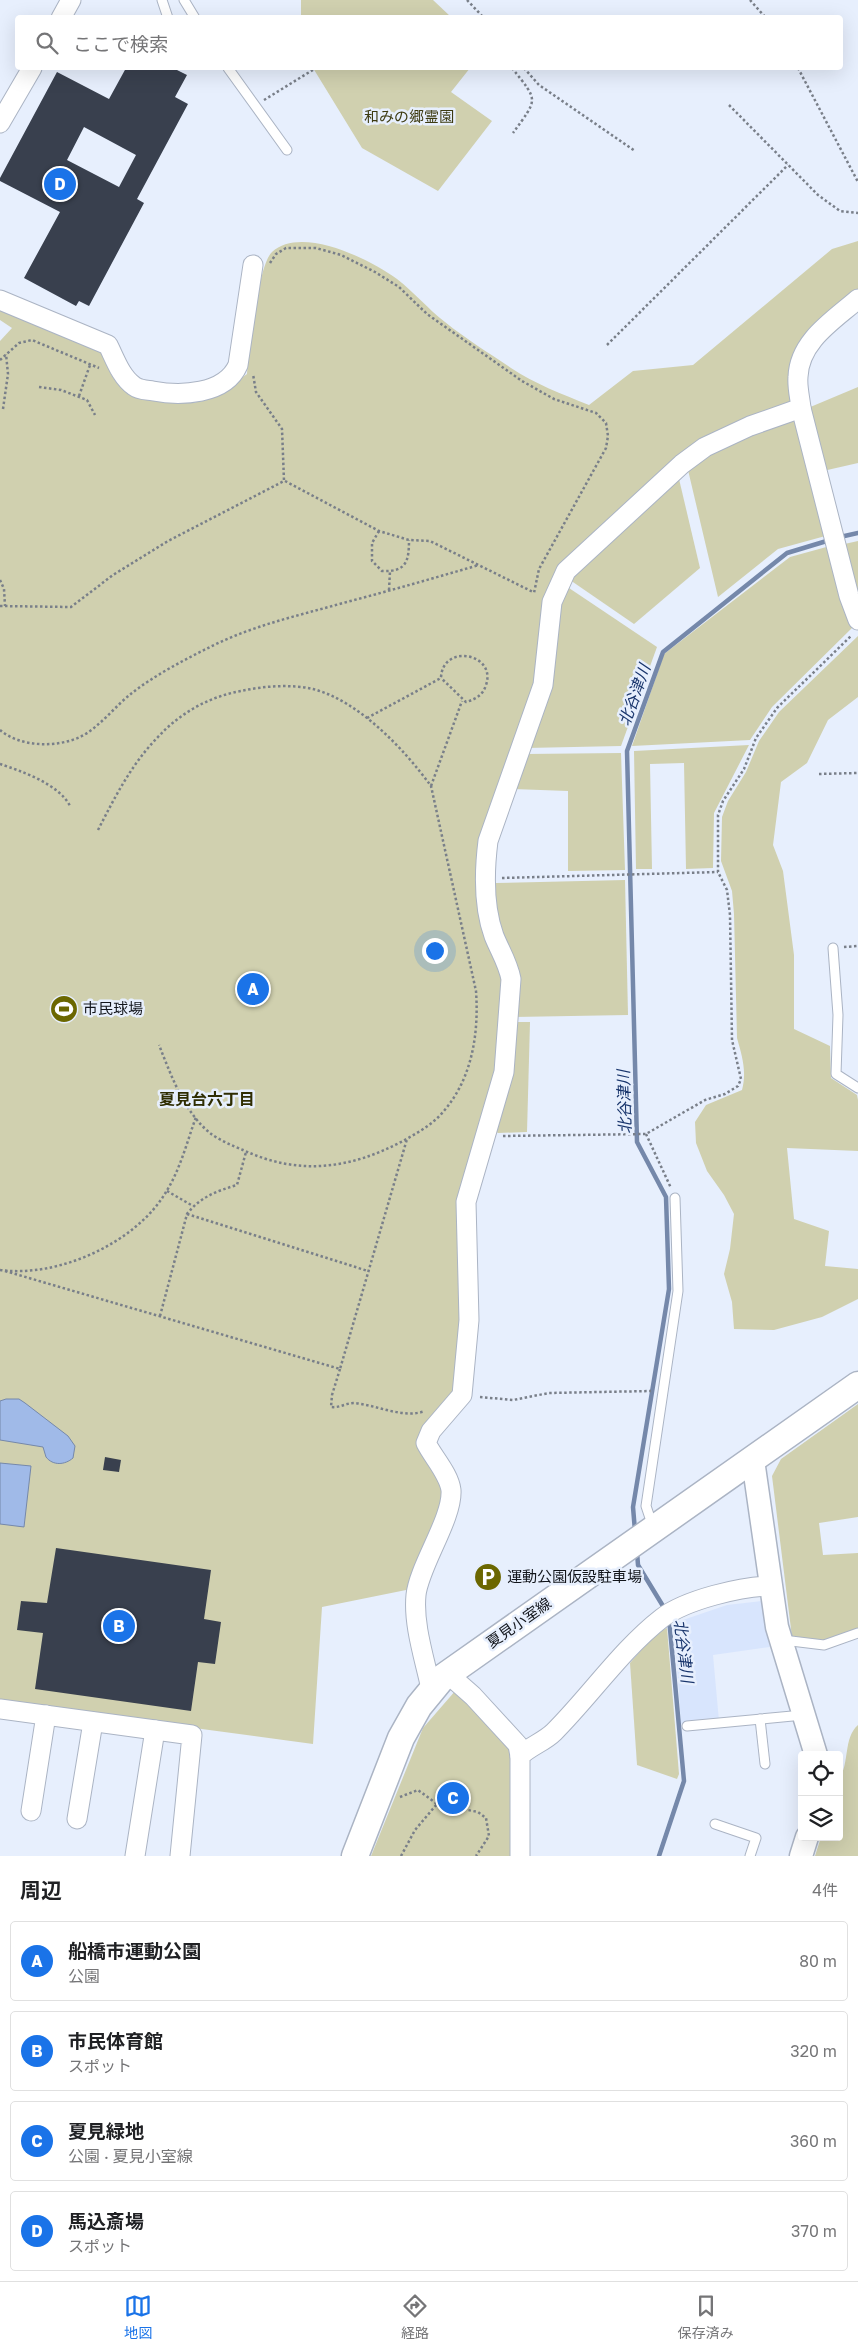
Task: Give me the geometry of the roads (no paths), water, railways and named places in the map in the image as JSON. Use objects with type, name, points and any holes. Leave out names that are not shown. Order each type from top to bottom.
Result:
[{"type":"main road","name":"夏見小室線","points":[[355,1856],[401,1738],[439,1682],[858,1385]]},
{"type":"street","points":[[63,15],[71,0]]},
{"type":"street","points":[[0,123],[31,70]]},
{"type":"street","points":[[0,300],[108,345],[125,379],[136,388],[160,392],[196,393],[218,385],[235,373],[261,268]]},
{"type":"street","points":[[858,299],[810,342],[804,352],[798,379],[801,408],[848,596],[858,620]]},
{"type":"street","points":[[520,1856],[520,1756],[518,1745],[473,1696],[439,1682],[415,1609],[416,1593],[448,1506],[451,1490],[446,1477],[426,1443],[431,1431],[462,1395],[469,1320],[466,1202],[487,1136],[504,1072],[511,979],[509,968],[486,911],[485,878],[488,841],[543,685],[552,602],[566,571],[682,464],[705,447],[724,437],[801,408]]},
{"type":"street","points":[[753,1460],[780,1639],[815,1751]]},
{"type":"street","points":[[520,1756],[530,1746],[552,1734],[609,1670],[668,1614],[713,1595],[756,1586],[771,1586]]},
{"type":"street","points":[[0,1709],[192,1735],[180,1856]]},
{"type":"street","points":[[31,1811],[46,1715]]},
{"type":"street","points":[[77,1819],[93,1722]]},
{"type":"street","points":[[135,1856],[155,1730]]},
{"type":"street","points":[[801,1856],[806,1841]]},
{"type":"lane","points":[[162,0],[167,15]]},
{"type":"lane","points":[[184,0],[193,15]]},
{"type":"lane","points":[[229,70],[287,150]]},
{"type":"lane","points":[[833,948],[838,1015],[836,1074],[858,1088]]},
{"type":"lane","points":[[642,1538],[678,1291],[675,1198]]},
{"type":"lane","points":[[780,1639],[824,1645],[858,1633]]},
{"type":"lane","points":[[686,1726],[803,1714]]},
{"type":"lane","points":[[760,1719],[765,1764]]},
{"type":"lane","points":[[715,1824],[756,1838],[750,1856]]},
{"type":"water","points":[[19,1399],[68,1436],[75,1446],[73,1458],[59,1464],[52,1462],[46,1457],[43,1447],[0,1440],[0,1401]]},
{"type":"water","points":[[0,1463],[31,1466],[24,1527],[0,1524]]},
{"type":"waterway","name":"北谷津川","points":[[840,537],[858,533]]},
{"type":"waterway","name":"北谷津川","points":[[635,1531],[633,1507],[669,1289],[666,1197],[637,1142],[627,751],[663,652],[787,553],[830,540]]},
{"type":"waterway","name":"北谷津川","points":[[637,1552],[638,1565],[666,1611]]},
{"type":"waterway","name":"北谷津川","points":[[659,1856],[684,1781],[669,1618]]},
{"type":"place","name":"馬込斎場","points":[[60,184]]},
{"type":"place","name":"船橋市運動公園","points":[[253,989]]},
{"type":"place","name":"市民球場","points":[[64,1009]]},
{"type":"place","name":"運動公園仮設駐車場","points":[[488,1577]]},
{"type":"place","name":"市民体育館","points":[[119,1626]]},
{"type":"place","name":"夏見緑地","points":[[453,1798]]},
{"type":"district","name":"夏見台六丁目","points":[[207,1099]]},
{"type":"park label","name":"和みの郷霊園","points":[[409,117]]}]
